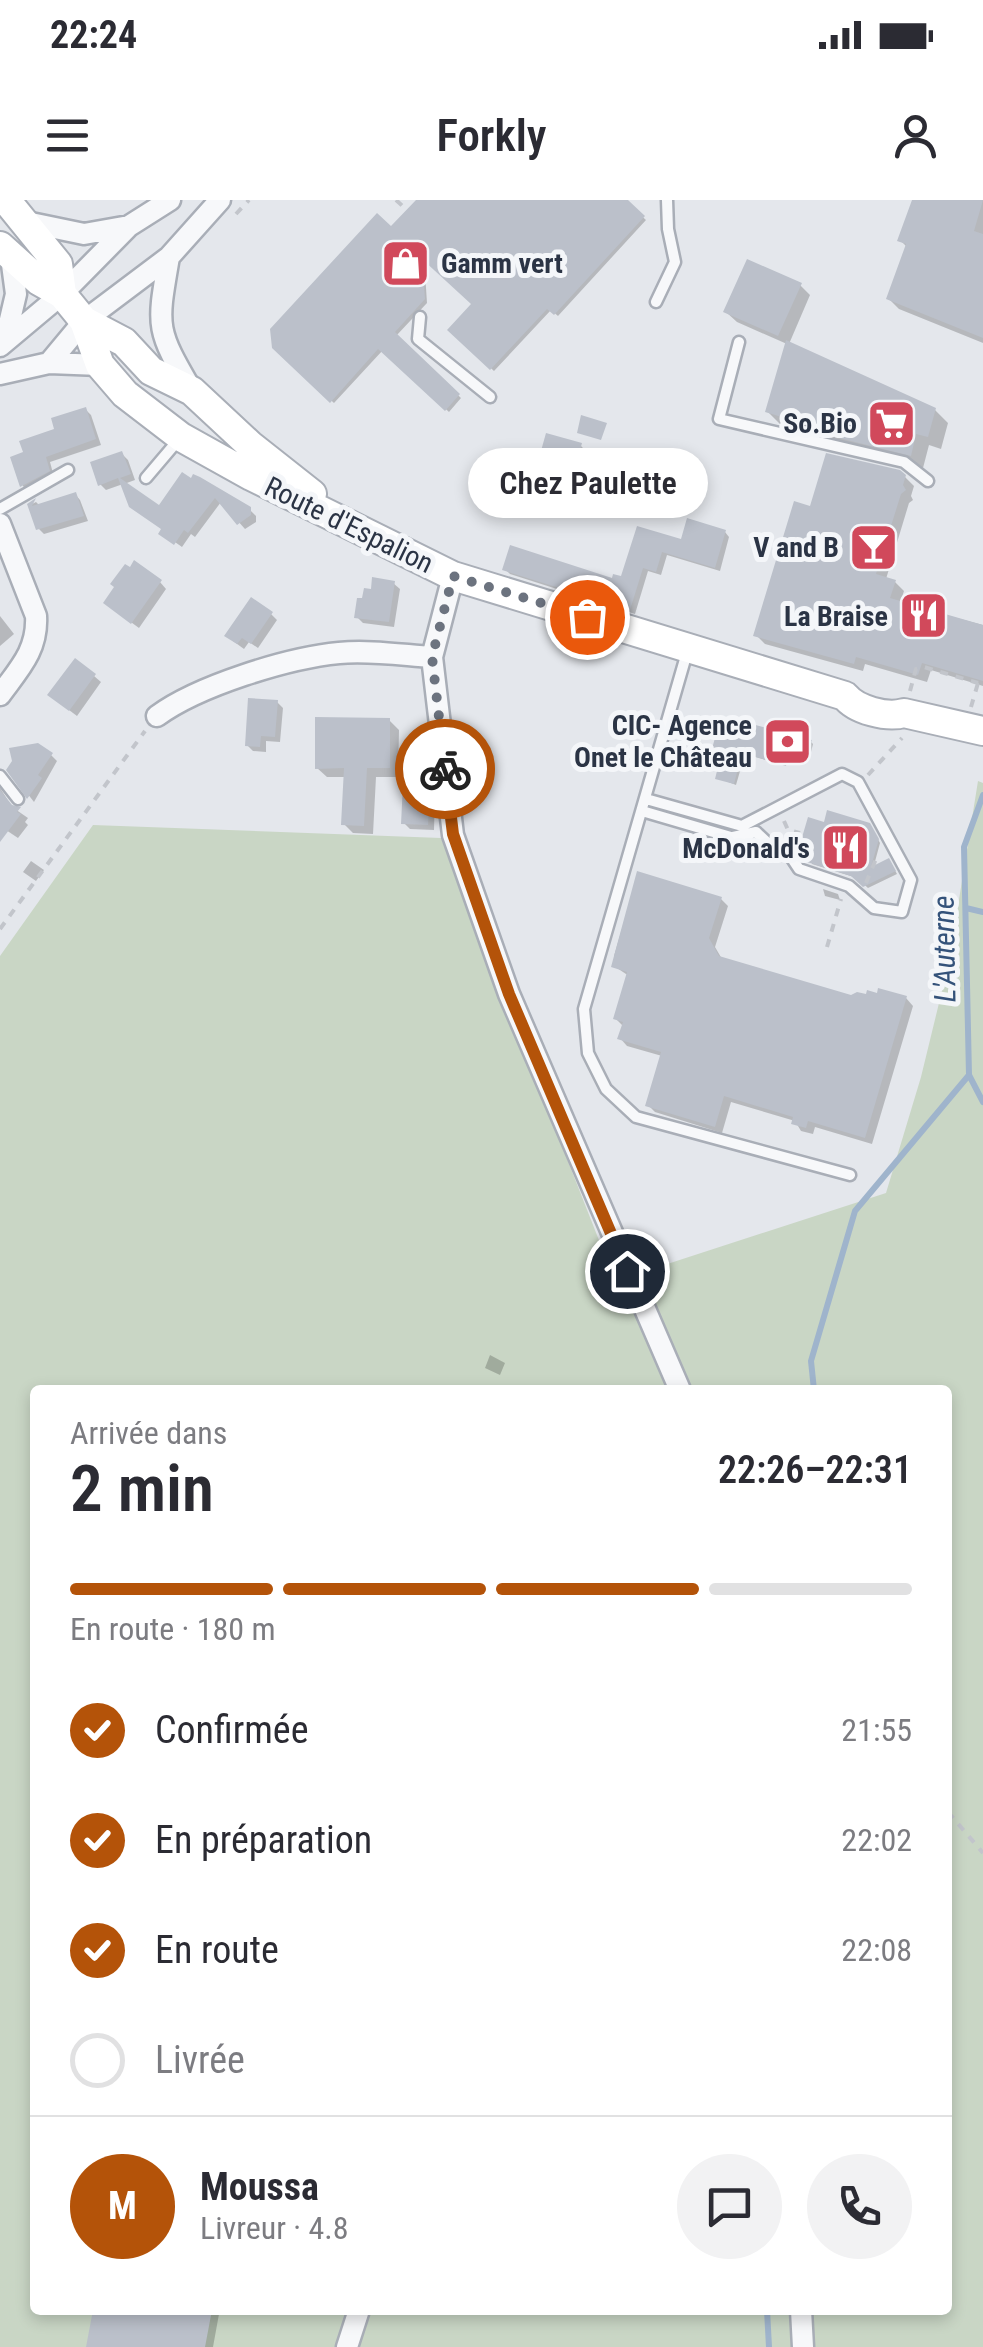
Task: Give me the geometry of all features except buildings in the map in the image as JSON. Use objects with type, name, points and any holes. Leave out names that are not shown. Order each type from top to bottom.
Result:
[{"type":"main road","points":[[6,200],[58,264],[62,294]]},
{"type":"main road","points":[[4,253],[62,294],[84,321],[124,342],[151,371],[192,391],[250,445],[362,533]]},
{"type":"main road","name":"Route d'Espalion","points":[[84,321],[100,365],[125,394],[180,437],[453,576],[845,696],[855,692],[916,712]]},
{"type":"main road","points":[[916,712],[976,722]]},
{"type":"main road","points":[[916,712],[983,744]]},
{"type":"street","points":[[2,344],[62,294],[130,226],[170,200]]},
{"type":"street","points":[[49,363],[84,321],[226,209]]},
{"type":"street","points":[[26,222],[84,234],[130,226]]},
{"type":"street","points":[[2,344],[16,294],[4,253]]},
{"type":"street","points":[[169,257],[160,322],[165,345],[192,391]]},
{"type":"street","points":[[0,374],[49,363],[100,365]]},
{"type":"street","points":[[0,524],[36,616],[37,632],[33,650],[0,695]]},
{"type":"street","points":[[453,576],[432,657],[453,834],[509,994],[678,1385]]},
{"type":"street","points":[[157,716],[180,699],[298,659],[343,652],[432,657]]},
{"type":"street","points":[[347,2347],[357,2315]]},
{"type":"street","points":[[800,2315],[803,2347]]},
{"type":"lane","points":[[656,302],[675,262],[667,200]]},
{"type":"lane","points":[[420,317],[418,338],[490,397]]},
{"type":"lane","points":[[739,342],[719,418],[904,462],[928,481]]},
{"type":"lane","points":[[146,478],[180,437]]},
{"type":"lane","points":[[0,508],[68,470]]},
{"type":"lane","points":[[688,648],[584,1009],[588,1053],[606,1089],[636,1117],[850,1175]]},
{"type":"lane","points":[[842,774],[858,782],[911,880],[902,912],[874,908],[849,886],[799,869],[788,854],[644,805],[742,826],[842,774]]},
{"type":"lane","points":[[0,776],[18,799]]},
{"type":"path","points":[[226,209],[249,200]]},
{"type":"path","points":[[396,200],[407,210]]},
{"type":"path","points":[[858,782],[890,755],[916,712],[916,669],[924,667],[981,682],[976,722]]},
{"type":"path","points":[[0,929],[157,716]]},
{"type":"path","points":[[778,807],[788,830],[800,833]]},
{"type":"path","points":[[952,1817],[983,1852]]},
{"type":"green space","points":[[978,781],[983,783],[983,2347],[0,2347],[0,956],[93,825],[441,838],[615,1281],[886,1193],[921,1077],[949,962]]},
{"type":"waterway","name":"L'Auterne","points":[[983,795],[964,847],[969,1075],[983,1102]]},
{"type":"waterway","points":[[966,908],[983,912]]},
{"type":"waterway","points":[[813,1385],[811,1361],[855,1211],[969,1075]]},
{"type":"waterway","points":[[767,2315],[769,2347]]},
{"type":"way so far","points":[[445,769],[432,657],[453,576],[587,617]]},
{"type":"place","name":"Gamm vert","points":[[406,263]]},
{"type":"place","name":"So.Bio","points":[[892,423]]},
{"type":"place","name":"V and B","points":[[874,547]]},
{"type":"place","name":"La Braise","points":[[923,616]]},
{"type":"place","name":"Chez Paulette","points":[[587,617]]},
{"type":"place","name":"CIC- Agence Onet le Château","points":[[787,741]]},
{"type":"place","name":"McDonald's","points":[[845,848]]},
{"type":"route","points":[[445,769],[453,834],[509,994],[627,1271]]}]
